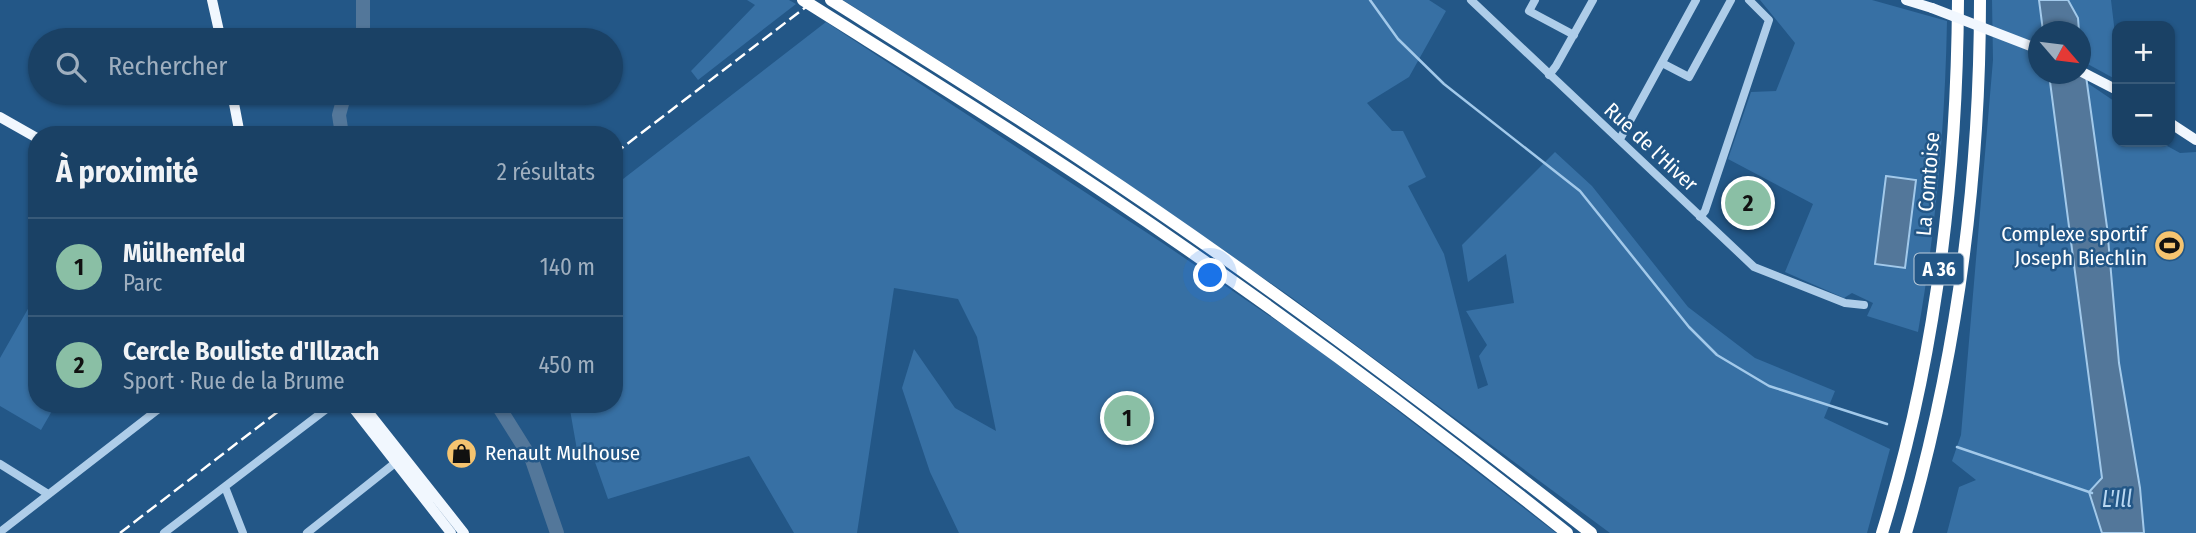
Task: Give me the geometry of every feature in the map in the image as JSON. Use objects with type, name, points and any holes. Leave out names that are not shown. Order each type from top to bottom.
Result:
[{"type":"highway","points":[[803,0],[1027,142],[1190,251],[1393,399],[1567,533]]},
{"type":"highway","points":[[831,0],[1058,144],[1180,226],[1383,372],[1591,533]]},
{"type":"highway","name":"La Comtoise","points":[[1882,533],[1919,385],[1943,237],[1952,151],[1958,0]]},
{"type":"highway","name":"La Comtoise","points":[[1906,533],[1940,393],[1966,233],[1978,96],[1980,0]]},
{"type":"main road","points":[[212,0],[218,28]]},
{"type":"main road","points":[[1906,0],[2028,46]]},
{"type":"main road","points":[[2091,76],[2112,87]]},
{"type":"main road","points":[[234,105],[238,126]]},
{"type":"main road","points":[[0,117],[28,133]]},
{"type":"main road","points":[[2175,126],[2196,140]]},
{"type":"main road","points":[[359,413],[464,533]]},
{"type":"main road","points":[[368,413],[452,533]]},
{"type":"street","name":"Rue de l'Hiver","points":[[1471,0],[1754,267],[1845,303],[1864,305]]},
{"type":"street","points":[[1535,0],[1529,11],[1574,35]]},
{"type":"street","points":[[1549,75],[1593,0]]},
{"type":"street","points":[[1620,139],[1696,0]]},
{"type":"street","points":[[1662,62],[1689,77],[1731,0]]},
{"type":"street","points":[[1700,217],[1705,211],[1769,20],[1749,0]]},
{"type":"street","points":[[0,532],[153,413]]},
{"type":"street","points":[[164,533],[321,413]]},
{"type":"street","points":[[307,533],[399,460]]},
{"type":"street","points":[[0,464],[48,494]]},
{"type":"street","points":[[225,487],[243,533]]},
{"type":"shaded area","points":[[747,0],[789,0],[796,4],[698,80],[691,71],[755,5]]},
{"type":"shaded area","points":[[843,0],[1429,0],[1446,11],[1409,77],[1367,103],[1392,131],[1403,131],[1426,177],[1408,186],[1444,254],[1478,389],[1488,385],[1479,356],[1487,345],[1466,311],[1514,303],[1506,254],[1468,282],[1462,245],[1555,152],[1592,186],[1688,307],[1755,358],[1835,391],[1824,418],[1890,449],[1867,533],[1610,533],[1291,297],[1033,120]]},
{"type":"shaded area","points":[[1760,0],[1872,0],[1947,21],[1938,177],[1918,332],[1867,316],[1873,303],[1852,293],[1844,298],[1785,272],[1813,204],[1728,159],[1751,92],[1776,91],[1795,43]]},
{"type":"shaded area","points":[[1992,0],[2039,0],[2042,21],[2028,21],[2028,84],[2050,84],[2102,479],[2089,492],[2102,533],[1947,533],[1959,487],[1976,480],[1952,461],[1961,435],[1993,60]]},
{"type":"shaded area","points":[[2068,0],[2111,0],[2113,21],[2112,77],[2091,66],[2091,21],[2078,21]]},
{"type":"shaded area","points":[[826,22],[1164,244],[1315,347],[1556,533],[959,533],[930,472],[902,388],[914,349],[955,408],[996,431],[977,337],[958,299],[894,288],[857,533],[794,533],[749,456],[608,499],[590,448],[577,450],[571,413],[623,413],[623,179]]},
{"type":"shaded area","points":[[2086,84],[2112,100],[2112,147],[2169,147],[2180,153],[2196,152],[2196,533],[2144,533],[2140,488],[2119,363],[2107,227]]},
{"type":"shaded area","points":[[28,309],[28,413],[51,413],[41,430],[0,406],[0,358]]},
{"type":"water","points":[[2039,0],[2068,0],[2078,21],[2042,21]]},
{"type":"water","name":"L'Ill","points":[[2050,84],[2087,84],[2107,227],[2119,363],[2140,488],[2144,533],[2102,533],[2089,492],[2102,478]]},
{"type":"water","points":[[1886,176],[1916,180],[1905,268],[1875,264]]},
{"type":"waterway","points":[[363,0],[363,28]]},
{"type":"waterway","points":[[1370,0],[1398,39],[1444,84],[1580,191],[1689,327],[1717,355],[1769,386],[1887,424]]},
{"type":"waterway","points":[[341,126],[339,115],[342,105]]},
{"type":"waterway","points":[[503,413],[532,460],[557,533]]},
{"type":"waterway","points":[[1957,447],[2092,493]]},
{"type":"railway","points":[[623,147],[815,0]]},
{"type":"railway","points":[[120,533],[276,413]]},
{"type":"place","name":"Cercle Bouliste d'Illzach","points":[[1748,203]]},
{"type":"place","name":"Complexe sportif Joseph Biechlin","points":[[2170,246]]},
{"type":"place","name":"Mülhenfeld","points":[[1127,418]]},
{"type":"place","name":"Renault Mulhouse","points":[[462,453]]}]
